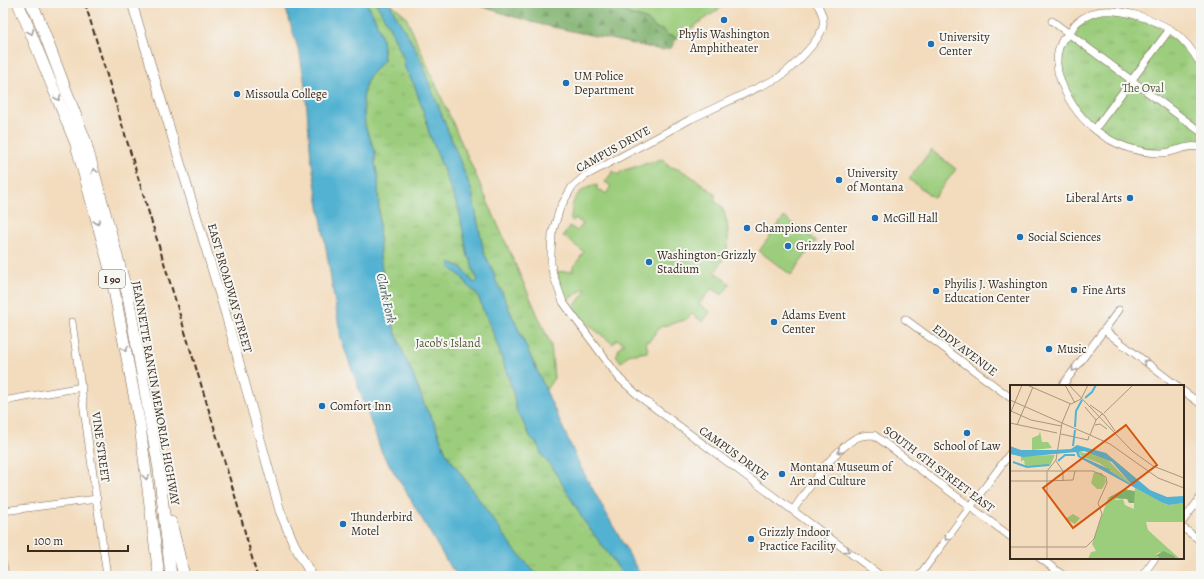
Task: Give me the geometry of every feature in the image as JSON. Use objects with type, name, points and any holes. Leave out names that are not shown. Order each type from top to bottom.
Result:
[{"type":"highway","name":"I 90","points":[[18,3],[48,60]]},
{"type":"highway","name":"I 90","points":[[31,3],[38,17],[48,60]]},
{"type":"highway","name":"JEANNETTE RANKIN MEMORIAL HIGHWAY","points":[[48,60],[85,140],[128,296],[159,469],[171,576]]},
{"type":"highway","name":"JEANNETTE RANKIN MEMORIAL HIGHWAY","points":[[48,60],[76,144],[110,269],[140,426],[159,576]]},
{"type":"highway","points":[[159,469],[184,576]]},
{"type":"highway","points":[[150,503],[152,576]]},
{"type":"main road","name":"EAST BROADWAY STREET","points":[[132,3],[226,315],[280,511],[294,544],[312,576]]},
{"type":"street","name":"CAMPUS DRIVE","points":[[793,510],[640,397],[620,379],[563,302],[553,274],[551,264],[551,243],[553,229],[560,208],[568,193],[578,181],[652,139],[778,78],[795,64],[816,39],[823,27],[822,15],[816,3]]},
{"type":"street","points":[[1201,65],[1184,41],[1158,23],[1134,15],[1102,11],[1089,15],[1078,21],[1072,27],[1070,34],[1064,38],[1059,48],[1057,57],[1058,70],[1066,93],[1074,107],[1088,124],[1111,141],[1136,150],[1163,153],[1189,147],[1201,147]]},
{"type":"street","points":[[1052,21],[1201,132]]},
{"type":"street","points":[[1095,129],[1170,30]]},
{"type":"street","points":[[1063,385],[1119,310]]},
{"type":"street","name":"EDDY AVENUE","points":[[905,319],[1010,397]]},
{"type":"street","name":"VINE STREET","points":[[72,322],[107,576]]},
{"type":"street","points":[[1104,330],[1176,385]]},
{"type":"street","points":[[3,401],[82,387]]},
{"type":"street","points":[[1184,392],[1201,404]]},
{"type":"street","name":"SOUTH 6TH STREET EAST","points":[[793,510],[821,472],[840,451],[856,439],[864,435],[874,434],[1010,535]]},
{"type":"street","points":[[919,576],[1010,453]]},
{"type":"street","points":[[1184,520],[1201,497]]},
{"type":"street","points":[[3,511],[97,499]]},
{"type":"street","points":[[793,510],[881,576]]},
{"type":"street","points":[[1184,529],[1201,541]]},
{"type":"street","points":[[1041,559],[1064,576]]},
{"type":"street","points":[[1142,576],[1154,559]]},
{"type":"street","points":[[3,564],[5,576]]},
{"type":"green space","name":"Jacob's Island","points":[[367,3],[376,3],[389,26],[404,59],[404,65],[414,84],[426,119],[428,130],[459,210],[473,270],[478,280],[475,283],[469,278],[461,267],[452,263],[452,269],[461,276],[479,298],[491,327],[513,391],[517,413],[531,438],[537,444],[543,457],[551,466],[584,521],[624,576],[538,576],[514,549],[446,453],[434,422],[426,409],[396,334],[390,314],[380,258],[378,178],[375,163],[375,151],[365,126],[363,100],[365,85],[370,75],[384,60],[382,38]]},
{"type":"green space","points":[[390,3],[405,15],[551,345],[554,378],[546,390],[484,253],[471,189],[418,54]]},
{"type":"green space","points":[[471,3],[609,3],[610,5],[630,14],[648,20],[656,28],[665,31],[667,35],[677,38],[671,48],[662,50],[543,25]]},
{"type":"green space","points":[[609,3],[728,3],[677,38],[667,35],[656,28],[648,20],[609,5]]},
{"type":"green space","name":"The Oval","points":[[1110,14],[1134,17],[1160,27],[1167,37],[1175,38],[1192,57],[1201,71],[1201,145],[1153,150],[1124,144],[1102,132],[1097,123],[1091,124],[1075,105],[1061,74],[1060,63],[1065,41],[1074,40],[1077,34],[1075,27],[1083,22],[1096,16]]},
{"type":"green space","points":[[931,150],[956,169],[934,198],[909,179]]},
{"type":"green space","name":"Washington-Grizzly Stadium","points":[[662,159],[667,163],[667,166],[687,173],[715,194],[715,202],[719,204],[726,218],[728,236],[726,253],[715,272],[730,284],[722,295],[712,288],[699,304],[710,312],[703,322],[692,314],[685,320],[660,327],[649,341],[646,341],[648,352],[628,355],[621,362],[616,355],[621,345],[625,344],[617,339],[613,344],[571,311],[586,290],[584,289],[564,302],[557,272],[574,271],[572,269],[584,252],[563,236],[570,226],[577,231],[583,224],[575,218],[573,221],[570,219],[574,200],[583,190],[597,185],[599,191],[601,190],[606,194],[611,186],[605,182],[613,171],[619,175],[621,171]]},
{"type":"green space","name":"Grizzly Pool","points":[[784,217],[816,241],[791,275],[759,251]]},
{"type":"water","name":"Clark Fork","points":[[284,3],[367,3],[376,21],[382,38],[384,60],[370,75],[365,85],[363,100],[365,126],[375,151],[375,163],[378,178],[380,258],[390,314],[407,363],[426,409],[434,422],[446,453],[514,549],[538,576],[458,576],[447,562],[382,453],[341,339],[311,158],[305,85],[300,55]]},
{"type":"water","points":[[376,3],[390,3],[417,52],[471,189],[484,253],[494,273],[496,282],[501,290],[581,468],[641,576],[624,576],[584,521],[551,466],[543,457],[537,444],[531,438],[517,413],[513,391],[491,327],[479,298],[461,276],[449,267],[450,263],[452,263],[464,270],[470,279],[475,283],[478,280],[473,270],[471,260],[468,257],[459,210],[428,130],[426,119],[414,84],[407,72],[404,65],[404,59],[389,26]]},
{"type":"railway","points":[[85,3],[235,496],[257,576]]},
{"type":"place","name":"Phylis Washington Amphitheater","points":[[724,20]]},
{"type":"place","name":"University Center","points":[[931,44]]},
{"type":"place","name":"UM Police Department","points":[[566,83]]},
{"type":"place","name":"Missoula College","points":[[237,94]]},
{"type":"place","name":"University of Montana","points":[[839,180]]},
{"type":"place","name":"Liberal Arts","points":[[1130,198]]},
{"type":"place","name":"McGill Hall","points":[[875,218]]},
{"type":"place","name":"Champions Center","points":[[747,228]]},
{"type":"place","name":"Social Sciences","points":[[1020,237]]},
{"type":"place","name":"Grizzly Pool","points":[[788,246]]},
{"type":"place","name":"Washington-Grizzly Stadium","points":[[649,262]]},
{"type":"place","name":"Fine Arts","points":[[1074,290]]},
{"type":"place","name":"Phyilis J. Washington Education Center","points":[[936,291]]},
{"type":"place","name":"Adams Event Center","points":[[774,322]]},
{"type":"place","name":"Music","points":[[1049,349]]},
{"type":"place","name":"Comfort Inn","points":[[322,406]]},
{"type":"place","name":"School of Law","points":[[967,433]]},
{"type":"place","name":"Montana Museum of Art and Culture","points":[[782,474]]},
{"type":"place","name":"Thunderbird Motel","points":[[343,524]]},
{"type":"place","name":"Grizzly Indoor Practice Facility","points":[[751,539]]}]
